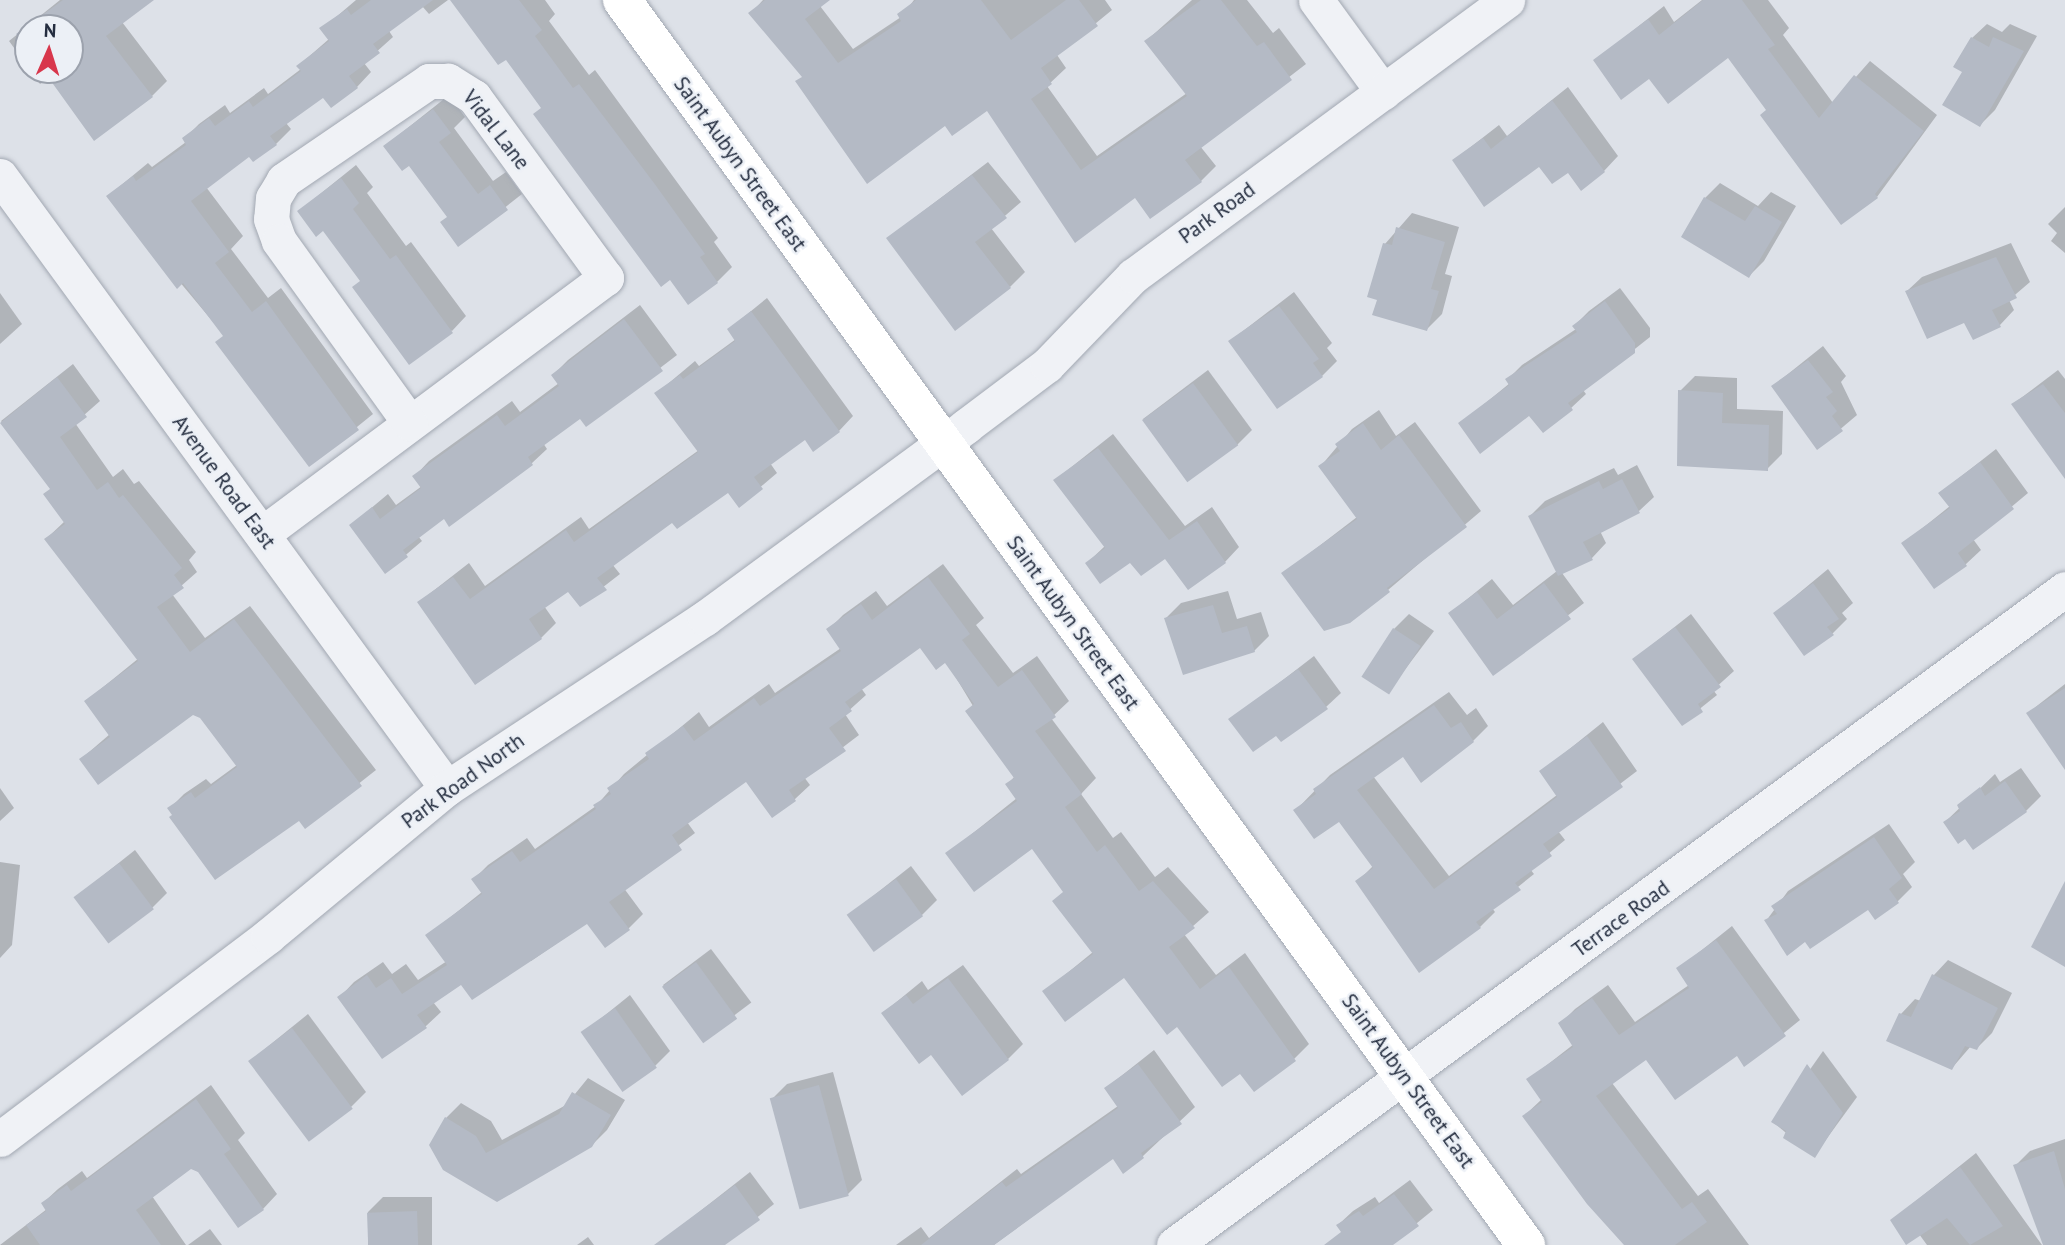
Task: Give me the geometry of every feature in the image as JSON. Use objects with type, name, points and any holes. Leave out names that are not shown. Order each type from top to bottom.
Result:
[{"type":"main road","name":"Saint Aubyn Street East","points":[[622,0],[1526,1245]]},
{"type":"street","points":[[1316,0],[1383,92]]},
{"type":"street","name":"Park Road","points":[[942,443],[1047,365],[1150,263],[1507,0]]},
{"type":"street","name":"Vidal Lane","points":[[262,534],[606,278],[474,97],[461,85],[448,81],[429,81],[284,180],[273,198],[271,219],[279,241],[410,423]]},
{"type":"street","name":"Avenue Road East","points":[[0,176],[447,788]]},
{"type":"street","name":"Park Road North","points":[[0,1139],[268,936],[447,788],[705,618],[942,443]]},
{"type":"street","name":"Terrace Road","points":[[1174,1245],[2065,589]]},
{"type":"building","points":[[63,0],[154,0],[106,36],[153,97],[94,141],[53,84],[84,84],[84,14],[44,14]]},
{"type":"building","points":[[371,0],[433,0],[373,44],[380,53],[349,76],[358,88],[331,108],[323,98],[270,136],[277,145],[253,162],[249,157],[191,201],[229,252],[215,263],[252,312],[266,301],[359,430],[309,467],[215,342],[223,336],[183,283],[177,289],[106,196],[133,176],[136,181],[186,145],[182,138],[209,118],[215,126],[249,101],[253,107],[301,71],[296,66],[329,41],[319,28],[347,9],[351,15]]},
{"type":"building","points":[[450,0],[519,0],[542,30],[535,36],[573,88],[579,84],[654,183],[705,254],[700,257],[718,283],[688,305],[670,280],[661,287],[533,114],[541,108],[506,60],[498,65]]},
{"type":"building","points":[[765,0],[830,0],[805,19],[838,63],[901,21],[897,14],[916,0],[981,0],[1011,40],[1066,0],[1079,0],[1098,26],[1041,68],[1052,84],[1031,99],[1081,170],[1187,96],[1144,41],[1201,0],[1221,0],[1257,46],[1264,42],[1292,80],[1185,160],[1202,182],[1150,219],[1135,198],[1075,243],[987,111],[952,136],[945,126],[867,184],[795,81],[802,77],[748,13]]},
{"type":"building","points":[[1703,0],[1742,0],[1775,45],[1768,49],[1819,118],[1854,75],[1924,131],[1875,194],[1878,198],[1841,225],[1760,115],[1766,110],[1728,58],[1668,104],[1649,79],[1621,100],[1593,60],[1648,19],[1659,35]]},
{"type":"building","points":[[1971,37],[1989,47],[1993,37],[2024,51],[1980,127],[1942,105],[1962,72],[1953,67]]},
{"type":"building","points":[[1552,100],[1605,172],[1581,191],[1568,173],[1552,184],[1539,167],[1484,207],[1452,160],[1483,138],[1491,149]]},
{"type":"building","points":[[433,109],[451,133],[439,142],[478,194],[490,185],[508,210],[458,247],[440,222],[447,217],[409,166],[402,171],[383,146]]},
{"type":"building","points":[[972,175],[1007,218],[975,242],[1011,288],[955,331],[886,238]]},
{"type":"building","points":[[341,178],[359,203],[353,209],[390,259],[396,255],[453,333],[409,365],[352,287],[360,281],[323,231],[316,237],[297,211]]},
{"type":"building","points":[[1704,197],[1745,221],[1755,206],[1782,222],[1749,278],[1681,237]]},
{"type":"building","points":[[1396,227],[1445,242],[1431,289],[1439,291],[1427,331],[1372,315],[1377,300],[1367,297],[1383,243],[1392,245]]},
{"type":"building","points":[[1996,257],[2017,298],[1992,310],[2001,327],[1973,340],[1964,323],[1927,339],[1905,291]]},
{"type":"building","points":[[1605,301],[1635,343],[1635,353],[1568,403],[1573,410],[1543,433],[1529,416],[1480,454],[1458,423],[1509,385],[1505,379],[1577,332],[1572,326]]},
{"type":"building","points":[[1279,306],[1319,359],[1313,363],[1323,377],[1277,409],[1228,341]]},
{"type":"building","points":[[751,311],[840,432],[813,452],[805,440],[754,477],[763,489],[739,508],[728,493],[677,529],[672,523],[597,578],[607,590],[580,607],[568,592],[529,619],[542,639],[475,685],[417,602],[453,577],[470,599],[566,530],[574,542],[698,452],[654,393],[680,375],[683,379],[735,341],[727,329]]},
{"type":"building","points":[[624,319],[663,371],[586,427],[580,419],[528,457],[533,465],[449,527],[444,519],[403,550],[408,557],[385,574],[349,525],[372,507],[380,519],[421,488],[412,476],[497,415],[505,426],[559,386],[551,375]]},
{"type":"building","points":[[1808,360],[1833,392],[1826,397],[1837,411],[1832,416],[1843,431],[1817,450],[1771,386]]},
{"type":"building","points":[[57,377],[87,417],[60,437],[97,490],[108,482],[119,498],[123,495],[182,568],[174,575],[184,588],[157,607],[190,652],[234,619],[362,786],[305,829],[299,821],[215,880],[169,817],[172,815],[167,808],[191,792],[195,798],[237,767],[200,718],[193,715],[98,785],[79,759],[110,737],[84,701],[138,661],[44,539],[65,524],[43,494],[50,489],[0,423]]},
{"type":"building","points":[[1193,383],[1238,445],[1187,482],[1142,420]]},
{"type":"building","points":[[2043,384],[2065,413],[2065,479],[2011,404]]},
{"type":"building","points":[[1678,390],[1723,393],[1722,423],[1769,425],[1768,471],[1677,466]]},
{"type":"building","points":[[1363,423],[1381,450],[1399,435],[1467,527],[1387,588],[1390,592],[1350,623],[1324,631],[1281,573],[1357,519],[1318,466],[1340,451],[1335,444]]},
{"type":"building","points":[[1098,448],[1169,540],[1197,521],[1226,563],[1188,590],[1165,559],[1141,576],[1130,563],[1100,584],[1085,563],[1105,548],[1053,480]]},
{"type":"building","points":[[1980,462],[2014,509],[1958,553],[1967,566],[1934,589],[1901,543],[1950,508],[1938,493]]},
{"type":"building","points":[[1622,479],[1640,513],[1583,542],[1593,560],[1558,576],[1528,516],[1599,481],[1603,489]]},
{"type":"building","points":[[928,577],[970,634],[962,640],[998,687],[1022,670],[1056,717],[1035,731],[1082,794],[1065,807],[1097,852],[1105,845],[1139,891],[1153,881],[1195,928],[1169,947],[1200,989],[1229,967],[1296,1061],[1254,1092],[1240,1074],[1222,1087],[1177,1027],[1167,1035],[1124,978],[1065,1022],[1042,991],[1093,954],[1052,901],[1063,892],[1032,849],[974,892],[945,853],[1017,801],[1005,784],[1014,778],[965,711],[974,704],[945,663],[936,670],[920,648],[845,702],[852,711],[829,728],[846,751],[789,790],[796,801],[772,818],[746,782],[672,835],[682,850],[609,902],[630,930],[605,948],[587,924],[472,1000],[461,985],[417,1015],[427,1028],[382,1059],[337,997],[367,975],[376,988],[391,978],[402,994],[447,965],[425,935],[482,894],[471,879],[512,851],[520,862],[596,809],[593,805],[611,794],[607,788],[649,759],[645,753],[683,726],[694,741],[754,698],[760,706],[841,651],[826,629],[861,604],[872,620]]},
{"type":"building","points":[[1544,583],[1571,619],[1493,676],[1448,613],[1477,592],[1497,619]]},
{"type":"building","points":[[1813,583],[1839,619],[1827,627],[1834,635],[1804,656],[1773,613]]},
{"type":"building","points":[[1213,605],[1222,633],[1247,626],[1255,652],[1183,675],[1164,618]]},
{"type":"building","points":[[1675,627],[1721,687],[1698,704],[1703,712],[1682,726],[1632,659]]},
{"type":"building","points":[[1393,628],[1421,646],[1389,695],[1361,677]]},
{"type":"building","points":[[1298,669],[1328,709],[1281,742],[1276,736],[1253,752],[1228,719]]},
{"type":"building","points":[[2065,688],[2065,770],[2026,713]]},
{"type":"building","points":[[1434,705],[1451,728],[1461,722],[1474,742],[1421,783],[1403,757],[1357,790],[1434,889],[1557,797],[1539,771],[1587,736],[1623,787],[1543,844],[1552,856],[1515,883],[1521,890],[1476,922],[1481,928],[1419,973],[1355,881],[1373,868],[1339,822],[1314,839],[1293,810],[1316,794],[1313,789]]},
{"type":"building","points":[[2005,781],[2027,812],[1973,850],[1965,839],[1958,844],[1943,822],[1960,811],[1957,805],[1980,787],[1985,796]]},
{"type":"building","points":[[1874,837],[1902,878],[1889,889],[1899,903],[1875,920],[1868,910],[1810,949],[1805,942],[1787,956],[1764,920],[1777,914],[1771,906]]},
{"type":"building","points":[[119,863],[154,909],[108,944],[73,897]]},
{"type":"building","points":[[896,879],[923,916],[874,952],[847,915]]},
{"type":"building","points":[[2065,881],[2065,967],[2031,947]]},
{"type":"building","points":[[1716,940],[1786,1036],[1744,1067],[1737,1056],[1675,1100],[1646,1060],[1596,1096],[1682,1209],[1692,1202],[1707,1222],[1675,1245],[1624,1245],[1587,1204],[1522,1116],[1542,1102],[1526,1079],[1573,1047],[1558,1023],[1592,998],[1619,1035],[1689,988],[1676,968]]},
{"type":"building","points":[[696,962],[737,1019],[703,1043],[662,987]]},
{"type":"building","points":[[1932,974],[1998,1008],[1977,1050],[1965,1046],[1952,1070],[1886,1041],[1899,1013],[1911,1017]]},
{"type":"building","points":[[948,978],[1009,1060],[962,1096],[931,1055],[919,1064],[881,1013],[906,995],[913,1004]]},
{"type":"building","points":[[615,1008],[657,1068],[622,1092],[581,1032]]},
{"type":"building","points":[[292,1028],[353,1109],[309,1142],[248,1061]]},
{"type":"building","points":[[1138,1064],[1182,1124],[1141,1153],[1144,1158],[1123,1174],[1113,1159],[994,1245],[921,1245],[1002,1182],[1006,1187],[1118,1108],[1104,1088]]},
{"type":"building","points":[[1807,1064],[1843,1113],[1815,1158],[1783,1138],[1786,1131],[1771,1122]]},
{"type":"building","points":[[819,1085],[849,1196],[800,1209],[770,1098]]},
{"type":"building","points":[[572,1092],[611,1115],[592,1147],[497,1202],[443,1170],[429,1145],[445,1117],[476,1136],[486,1153],[559,1114]]},
{"type":"building","points":[[196,1099],[231,1149],[224,1154],[264,1210],[238,1228],[198,1172],[191,1169],[136,1210],[161,1245],[40,1245],[26,1225],[46,1211],[41,1203],[67,1185],[71,1191]]},
{"type":"building","points":[[2054,1151],[2065,1189],[2065,1245],[2043,1245],[2013,1165]]},
{"type":"building","points":[[1960,1167],[2003,1226],[1970,1245],[1947,1218],[1906,1245],[1890,1220]]},
{"type":"building","points":[[735,1185],[760,1220],[725,1245],[654,1245]]},
{"type":"building","points":[[1394,1194],[1419,1226],[1393,1245],[1324,1245],[1341,1232],[1336,1225],[1359,1211],[1363,1216]]},
{"type":"building","points":[[417,1211],[418,1245],[368,1245],[367,1213]]}]
